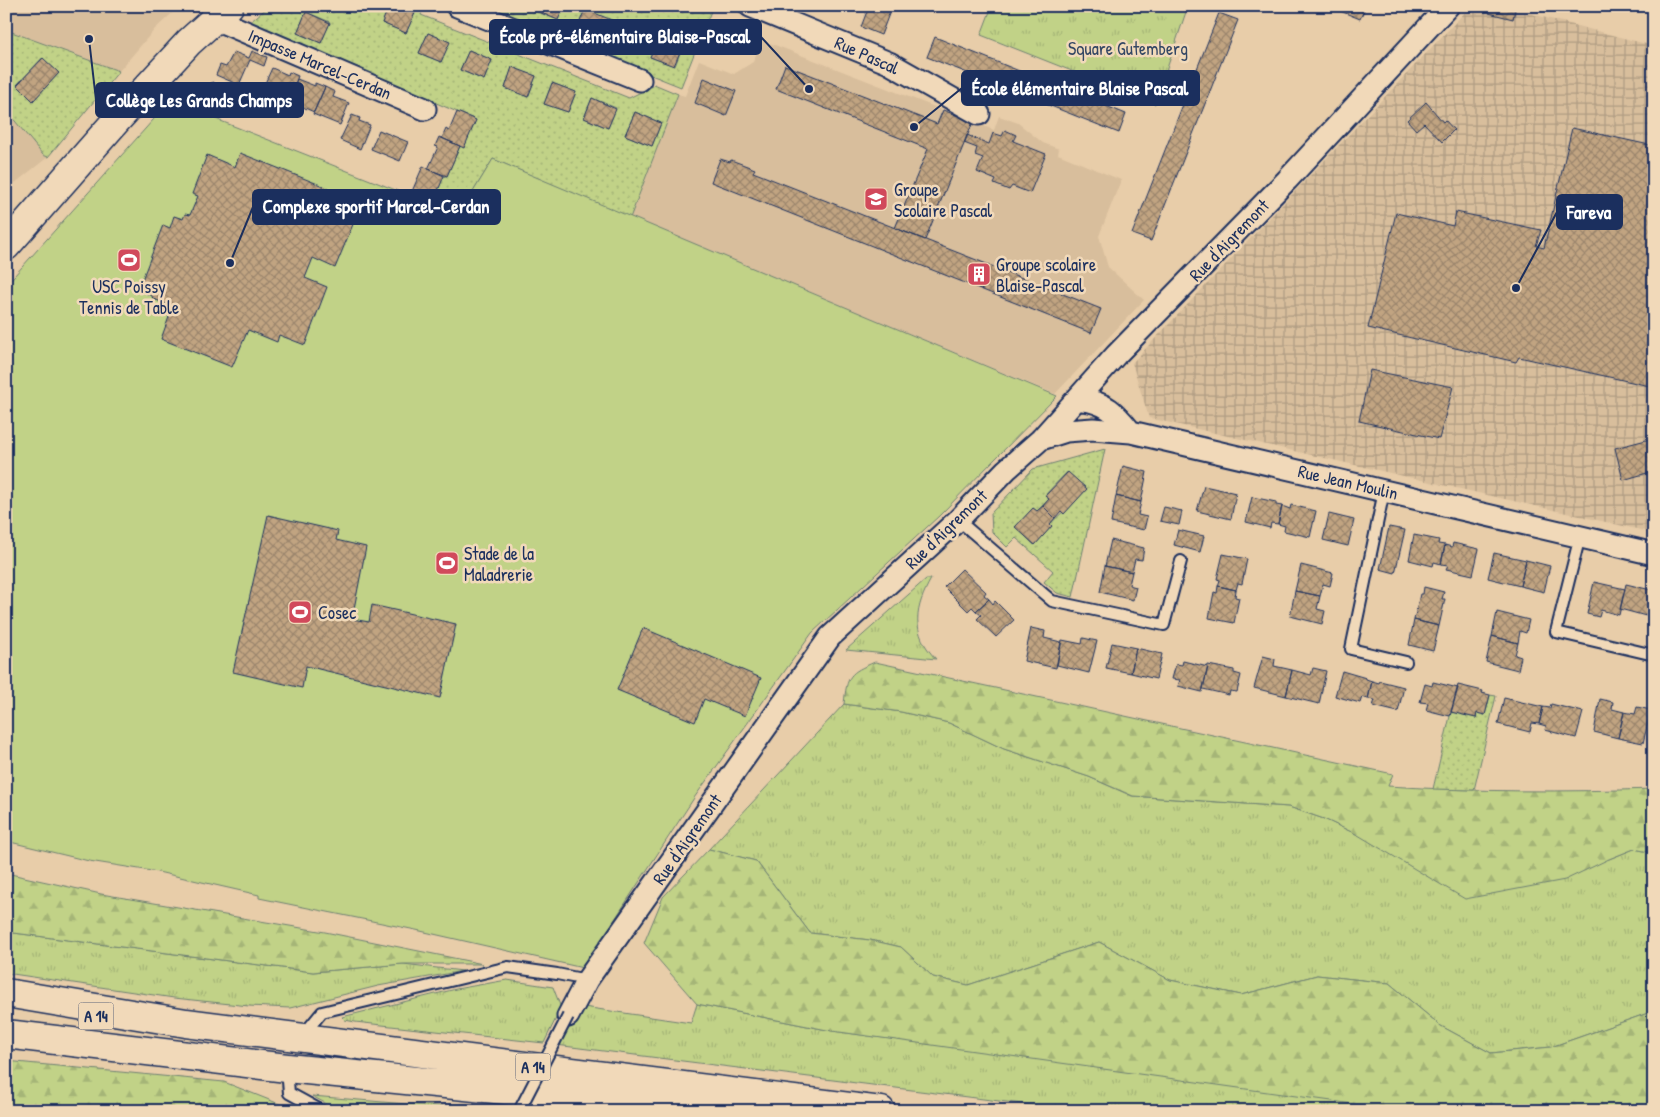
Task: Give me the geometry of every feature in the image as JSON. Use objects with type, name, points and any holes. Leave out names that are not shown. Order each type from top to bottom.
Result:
[{"type":"main road","points":[[6,246],[189,42],[222,13]]},
{"type":"main road","points":[[6,993],[186,1024]]},
{"type":"main road","name":"A 14","points":[[6,1009],[186,1024],[881,1111]]},
{"type":"main road","name":"A 14","points":[[6,1034],[287,1068],[714,1111]]},
{"type":"main road","points":[[6,1046],[183,1055]]},
{"type":"street","points":[[457,6],[640,80]]},
{"type":"street","name":"Rue Pascal","points":[[750,6],[889,63],[979,114]]},
{"type":"street","name":"Rue d'Aigremont","points":[[568,1016],[587,980],[830,637],[958,520],[1006,470],[1082,397],[1108,365],[1287,180],[1442,8]]},
{"type":"street","name":"Impasse Marcel-Cerdan","points":[[222,13],[424,108]]},
{"type":"street","points":[[1105,405],[1108,365]]},
{"type":"street","points":[[1082,397],[1105,405],[1132,432]]},
{"type":"street","points":[[1082,397],[1093,429]]},
{"type":"street","name":"Rue Jean Moulin","points":[[1041,438],[1066,431],[1093,429],[1132,432],[1654,554]]},
{"type":"lane","points":[[1384,491],[1351,649],[1406,662]]},
{"type":"lane","points":[[958,520],[1052,601],[1164,625],[1181,561]]},
{"type":"lane","points":[[1580,536],[1556,632],[1654,655]]},
{"type":"lane","points":[[300,1039],[322,1012],[508,967],[587,980]]},
{"type":"lane","name":"Rue d'Aigremont","points":[[520,1111],[568,1016]]},
{"type":"lane","points":[[287,1068],[289,1093],[322,1111]]},
{"type":"shaded area","points":[[6,6],[180,6],[155,29],[119,71],[6,30]]},
{"type":"shaded area","points":[[1471,6],[1501,6],[1654,46],[1654,533],[1149,418],[1132,363]]},
{"type":"shaded area","name":"Groupe Scolaire Pascal","points":[[762,40],[994,130],[999,116],[1018,123],[1043,143],[1059,149],[1058,154],[1121,180],[1099,236],[1108,267],[1144,300],[1055,394],[630,218],[678,94],[685,96],[699,60],[734,74],[753,62]]},
{"type":"shaded area","points":[[6,110],[43,155],[48,157],[6,190]]},
{"type":"green space","points":[[269,6],[352,6],[365,12],[367,6],[389,6],[382,23],[406,33],[415,13],[399,6],[424,6],[421,15],[629,98],[654,84],[678,94],[630,218],[493,159],[459,215],[432,205],[444,176],[447,176],[460,146],[464,147],[476,120],[249,23]],"holes":[[[306,12],[330,22],[321,43],[297,33]],[[428,33],[449,42],[441,62],[419,53]],[[469,50],[492,60],[484,80],[460,70]],[[512,68],[536,76],[528,97],[505,88]],[[552,83],[576,92],[568,112],[544,104]],[[592,98],[616,108],[608,128],[584,118]],[[635,112],[661,123],[652,146],[625,135]]]},
{"type":"green space","points":[[479,6],[533,6],[532,10],[558,20],[564,6],[713,6],[681,87]],"holes":[[[585,10],[633,29],[625,49],[577,29]],[[659,35],[683,45],[675,66],[650,57]]]},
{"type":"green space","name":"Square Gutemberg","points":[[992,6],[1188,6],[1155,104],[981,35]]},
{"type":"green space","points":[[6,30],[119,71],[48,157],[43,155],[6,110]],"holes":[[[42,58],[59,73],[33,101],[17,85]]]},
{"type":"green space","name":"Stade de la Maladrerie","points":[[170,101],[459,215],[493,159],[1057,396],[939,516],[812,633],[694,798],[583,968],[416,930],[259,898],[259,895],[158,872],[89,861],[6,841],[6,285]]},
{"type":"green space","points":[[1105,449],[1073,597],[1057,593],[1044,582],[1053,571],[1016,538],[1007,547],[992,532],[991,513],[1033,469]],"holes":[[[1067,472],[1087,489],[1050,524],[1052,526],[1034,545],[1016,527],[1033,508],[1037,511],[1049,499],[1045,495]]]},
{"type":"green space","points":[[926,579],[931,579],[921,600],[918,620],[919,629],[922,639],[936,659],[846,650]]},
{"type":"green space","points":[[875,662],[1393,774],[1388,786],[1521,791],[1654,789],[1654,853],[1634,849],[1565,880],[1465,899],[1358,835],[1324,819],[1289,807],[1133,796],[1089,777],[1004,749],[949,723],[901,712],[844,704],[846,687],[851,676],[860,669]]},
{"type":"green space","points":[[1490,695],[1496,696],[1474,790],[1433,789],[1451,712],[1476,718],[1477,713],[1485,715]]},
{"type":"green space","points":[[844,704],[901,712],[949,723],[1004,749],[1089,777],[1132,796],[1289,807],[1324,819],[1358,835],[1609,859],[1634,849],[1654,853],[1654,1011],[1551,1047],[1491,1053],[1441,1026],[1389,983],[1317,975],[1241,995],[1170,980],[1099,942],[968,985],[933,977],[901,947],[870,940],[810,933],[756,861],[709,849]]},
{"type":"green space","points":[[709,849],[756,861],[810,933],[870,940],[901,947],[933,977],[968,985],[1099,942],[1170,980],[1241,995],[1317,975],[1389,983],[1441,1026],[1491,1053],[1551,1047],[1654,1011],[1654,1111],[1403,1111],[832,1031],[697,1004],[644,943],[663,897]]},
{"type":"green space","points":[[6,873],[101,894],[325,932],[483,964],[403,964],[313,972],[6,932]]},
{"type":"green space","points":[[6,932],[313,972],[403,964],[463,971],[378,986],[290,1008],[249,1006],[174,998],[6,973]]},
{"type":"green space","points":[[507,980],[553,987],[561,1008],[544,1043],[355,1022],[345,1020],[342,1017],[456,989]]},
{"type":"green space","points":[[697,1004],[832,1031],[1425,1111],[1078,1111],[556,1045],[577,1006],[691,1023]]},
{"type":"green space","points":[[6,1061],[224,1082],[297,1111],[6,1111]]},
{"type":"green space","points":[[312,1096],[418,1105],[505,1109],[504,1111],[340,1111]]},
{"type":"building","points":[[389,6],[399,6],[415,13],[406,33],[382,23]]},
{"type":"building","points":[[533,6],[564,6],[558,20],[532,9]]},
{"type":"building","points":[[869,6],[892,6],[881,35],[861,27]]},
{"type":"building","points":[[1328,6],[1366,6],[1360,19]]},
{"type":"building","points":[[1494,6],[1515,10],[1513,19],[1489,13]]},
{"type":"building","points":[[585,9],[609,19],[601,39],[577,29]]},
{"type":"building","points":[[306,12],[330,23],[321,43],[297,33]]},
{"type":"building","points":[[1219,13],[1238,20],[1151,241],[1132,234]]},
{"type":"building","points":[[609,19],[633,29],[625,49],[601,39]]},
{"type":"building","points":[[428,33],[450,42],[441,62],[419,53]]},
{"type":"building","points":[[659,35],[683,45],[674,66],[650,57]]},
{"type":"building","points":[[935,37],[1126,114],[1119,133],[927,57]]},
{"type":"building","points":[[469,50],[492,60],[484,80],[460,70]]},
{"type":"building","points":[[252,51],[267,57],[264,66],[250,60],[239,85],[216,75],[220,65],[226,67],[234,52],[249,58]]},
{"type":"building","points":[[43,58],[59,73],[33,101],[17,85]]},
{"type":"building","points":[[785,65],[937,124],[943,110],[973,122],[925,240],[895,228],[928,149],[776,89]]},
{"type":"building","points":[[512,67],[536,76],[528,97],[505,88]]},
{"type":"building","points":[[272,68],[288,75],[289,72],[298,76],[288,103],[261,92]]},
{"type":"building","points":[[704,78],[736,91],[726,116],[695,103]]},
{"type":"building","points":[[297,79],[315,86],[315,83],[325,87],[314,112],[289,101]]},
{"type":"building","points":[[212,82],[235,92],[225,117],[199,106],[201,100],[204,101]]},
{"type":"building","points":[[552,83],[576,92],[568,112],[544,104]]},
{"type":"building","points":[[325,87],[335,92],[333,97],[349,103],[340,125],[313,114]]},
{"type":"building","points":[[592,98],[616,109],[608,128],[584,118]]},
{"type":"building","points":[[1426,102],[1443,122],[1445,120],[1454,130],[1442,142],[1424,123],[1416,130],[1407,120]]},
{"type":"building","points":[[457,112],[476,120],[464,148],[442,138],[446,129],[449,131]]},
{"type":"building","points":[[635,112],[661,123],[652,146],[625,135]]},
{"type":"building","points":[[352,115],[360,118],[359,121],[370,125],[360,149],[340,140]]},
{"type":"building","points":[[1572,128],[1654,146],[1654,387],[1519,357],[1516,362],[1368,328],[1396,213],[1453,226],[1456,212],[1541,230],[1536,246],[1544,248]]},
{"type":"building","points":[[379,130],[408,142],[400,161],[371,149]]},
{"type":"building","points":[[1005,130],[1016,135],[1013,141],[1046,154],[1030,193],[1012,186],[1009,190],[994,184],[996,180],[977,172],[983,158],[975,155],[977,148],[964,143],[967,135],[989,144],[993,133],[1002,136]]},
{"type":"building","points":[[439,137],[460,146],[447,176],[428,169],[438,147],[435,146]]},
{"type":"building","points":[[240,153],[328,188],[322,203],[356,217],[335,268],[313,258],[305,278],[327,287],[305,345],[279,335],[277,342],[248,330],[232,367],[161,339],[173,306],[153,299],[152,296],[143,292],[146,287],[140,285],[163,225],[170,228],[174,216],[183,219],[185,214],[190,215],[198,196],[192,194],[207,155],[235,167]]},
{"type":"building","name":"Groupe scolaire Blaise-Pascal","points":[[720,159],[730,162],[731,160],[755,169],[753,172],[1101,309],[1091,333],[711,182]]},
{"type":"building","points":[[423,166],[444,176],[432,205],[410,196]]},
{"type":"building","points":[[1370,370],[1453,387],[1439,439],[1359,421]]},
{"type":"building","points":[[1654,438],[1654,471],[1623,480],[1615,448]]},
{"type":"building","points":[[1123,466],[1147,472],[1141,502],[1116,496]]},
{"type":"building","points":[[1068,472],[1087,489],[1064,514],[1061,511],[1055,518],[1043,506],[1049,499],[1045,496]]},
{"type":"building","points":[[1204,486],[1236,493],[1231,519],[1197,511]]},
{"type":"building","points":[[1116,496],[1141,502],[1138,515],[1147,517],[1144,530],[1111,523]]},
{"type":"building","points":[[1252,497],[1276,502],[1276,505],[1282,506],[1278,524],[1271,523],[1270,528],[1246,522]]},
{"type":"building","points":[[1291,505],[1316,511],[1310,537],[1284,531],[1285,526],[1278,524],[1282,506],[1290,509]]},
{"type":"building","points":[[1043,506],[1055,518],[1050,524],[1052,526],[1035,545],[1015,527],[1033,508],[1037,511]]},
{"type":"building","points":[[1164,507],[1182,511],[1179,525],[1160,521]]},
{"type":"building","points":[[1329,514],[1354,520],[1348,546],[1323,540]]},
{"type":"building","name":"Cosec","points":[[268,515],[338,531],[336,540],[366,547],[352,619],[369,622],[372,605],[456,624],[440,698],[306,666],[302,688],[233,672]]},
{"type":"building","points":[[1389,527],[1405,530],[1395,573],[1380,569]]},
{"type":"building","points":[[1178,530],[1204,536],[1200,552],[1174,545]]},
{"type":"building","points":[[1414,535],[1439,540],[1438,544],[1445,545],[1441,564],[1434,562],[1433,566],[1409,560]]},
{"type":"building","points":[[1111,540],[1144,548],[1142,560],[1135,559],[1132,572],[1105,566]]},
{"type":"building","points":[[1453,543],[1479,549],[1473,575],[1446,569],[1448,565],[1441,564],[1445,545],[1452,547]]},
{"type":"building","points":[[1494,553],[1526,560],[1520,586],[1488,578]]},
{"type":"building","points":[[1223,554],[1247,559],[1242,584],[1238,583],[1236,590],[1218,586],[1220,580],[1217,579]]},
{"type":"building","points":[[1526,560],[1550,566],[1544,592],[1520,586]]},
{"type":"building","points":[[1301,565],[1333,573],[1330,586],[1323,584],[1320,596],[1295,591]]},
{"type":"building","points":[[1105,566],[1132,572],[1129,585],[1136,587],[1133,600],[1100,592]]},
{"type":"building","points":[[962,569],[986,592],[984,595],[989,599],[976,611],[972,607],[968,611],[944,587]]},
{"type":"building","points":[[1594,582],[1625,589],[1619,615],[1601,610],[1599,617],[1587,614]]},
{"type":"building","points":[[1626,584],[1651,590],[1654,593],[1654,612],[1647,611],[1646,616],[1620,609]]},
{"type":"building","points":[[1218,586],[1236,590],[1235,597],[1239,598],[1234,623],[1209,618],[1214,592],[1217,593]]},
{"type":"building","points":[[1424,587],[1444,592],[1442,599],[1445,599],[1439,626],[1414,620],[1420,594],[1423,594]]},
{"type":"building","points":[[1295,591],[1320,596],[1317,609],[1325,611],[1322,624],[1290,616]]},
{"type":"building","points":[[989,599],[993,604],[995,601],[1014,620],[996,637],[977,619],[981,615],[976,611]]},
{"type":"building","points":[[1497,612],[1529,620],[1526,633],[1520,631],[1518,643],[1492,636]]},
{"type":"building","points":[[1414,620],[1439,626],[1433,651],[1409,645]]},
{"type":"building","points":[[643,628],[761,678],[745,716],[704,699],[695,722],[617,690]]},
{"type":"building","points":[[1031,628],[1045,631],[1044,638],[1061,642],[1056,668],[1024,661]]},
{"type":"building","points":[[1492,636],[1518,643],[1515,655],[1521,657],[1518,670],[1486,662]]},
{"type":"building","points":[[1083,638],[1097,641],[1089,673],[1057,665],[1062,640],[1082,644]]},
{"type":"building","points":[[1112,643],[1136,648],[1131,673],[1106,668]]},
{"type":"building","points":[[1136,648],[1162,654],[1156,679],[1131,673]]},
{"type":"building","points":[[1263,656],[1275,659],[1274,666],[1292,670],[1286,696],[1254,688]]},
{"type":"building","points":[[1183,661],[1208,667],[1202,692],[1178,686],[1180,680],[1172,679],[1176,664],[1182,665]]},
{"type":"building","points":[[1208,665],[1234,670],[1234,673],[1241,675],[1237,692],[1230,691],[1229,695],[1203,689]]},
{"type":"building","points":[[1313,668],[1326,671],[1319,704],[1286,696],[1292,670],[1311,675]]},
{"type":"building","points":[[1342,671],[1372,681],[1368,699],[1362,697],[1360,703],[1335,696]]},
{"type":"building","points":[[1372,681],[1404,687],[1398,712],[1373,706],[1375,700],[1368,699]]},
{"type":"building","points":[[1433,682],[1458,688],[1450,716],[1426,710],[1428,703],[1420,702],[1425,684],[1432,686]]},
{"type":"building","points":[[1458,685],[1483,691],[1482,693],[1490,695],[1485,715],[1477,713],[1476,718],[1451,712]]},
{"type":"building","points":[[1504,698],[1543,707],[1539,724],[1532,723],[1530,732],[1498,724]]},
{"type":"building","points":[[1600,699],[1613,702],[1612,709],[1624,712],[1618,738],[1594,732]]},
{"type":"building","points":[[1551,704],[1583,712],[1576,738],[1545,730],[1546,726],[1539,724],[1543,707],[1550,708]]},
{"type":"building","points":[[1637,707],[1651,710],[1643,743],[1618,738],[1624,712],[1635,714]]},
{"type":"place","name":"Collège Les Grands Champs","points":[[89,39]]},
{"type":"place","name":"École pré-élémentaire Blaise-Pascal","points":[[809,89]]},
{"type":"place","name":"École élémentaire Blaise Pascal","points":[[914,127]]},
{"type":"place","name":"Groupe Scolaire Pascal","points":[[876,199]]},
{"type":"place","name":"USC Poissy Tennis de Table","points":[[129,260]]},
{"type":"place","name":"Complexe sportif Marcel-Cerdan","points":[[230,263]]},
{"type":"place","name":"Groupe scolaire Blaise-Pascal","points":[[979,274]]},
{"type":"place","name":"Fareva","points":[[1516,288]]},
{"type":"place","name":"Stade de la Maladrerie","points":[[447,563]]},
{"type":"place","name":"Cosec","points":[[300,612]]}]
